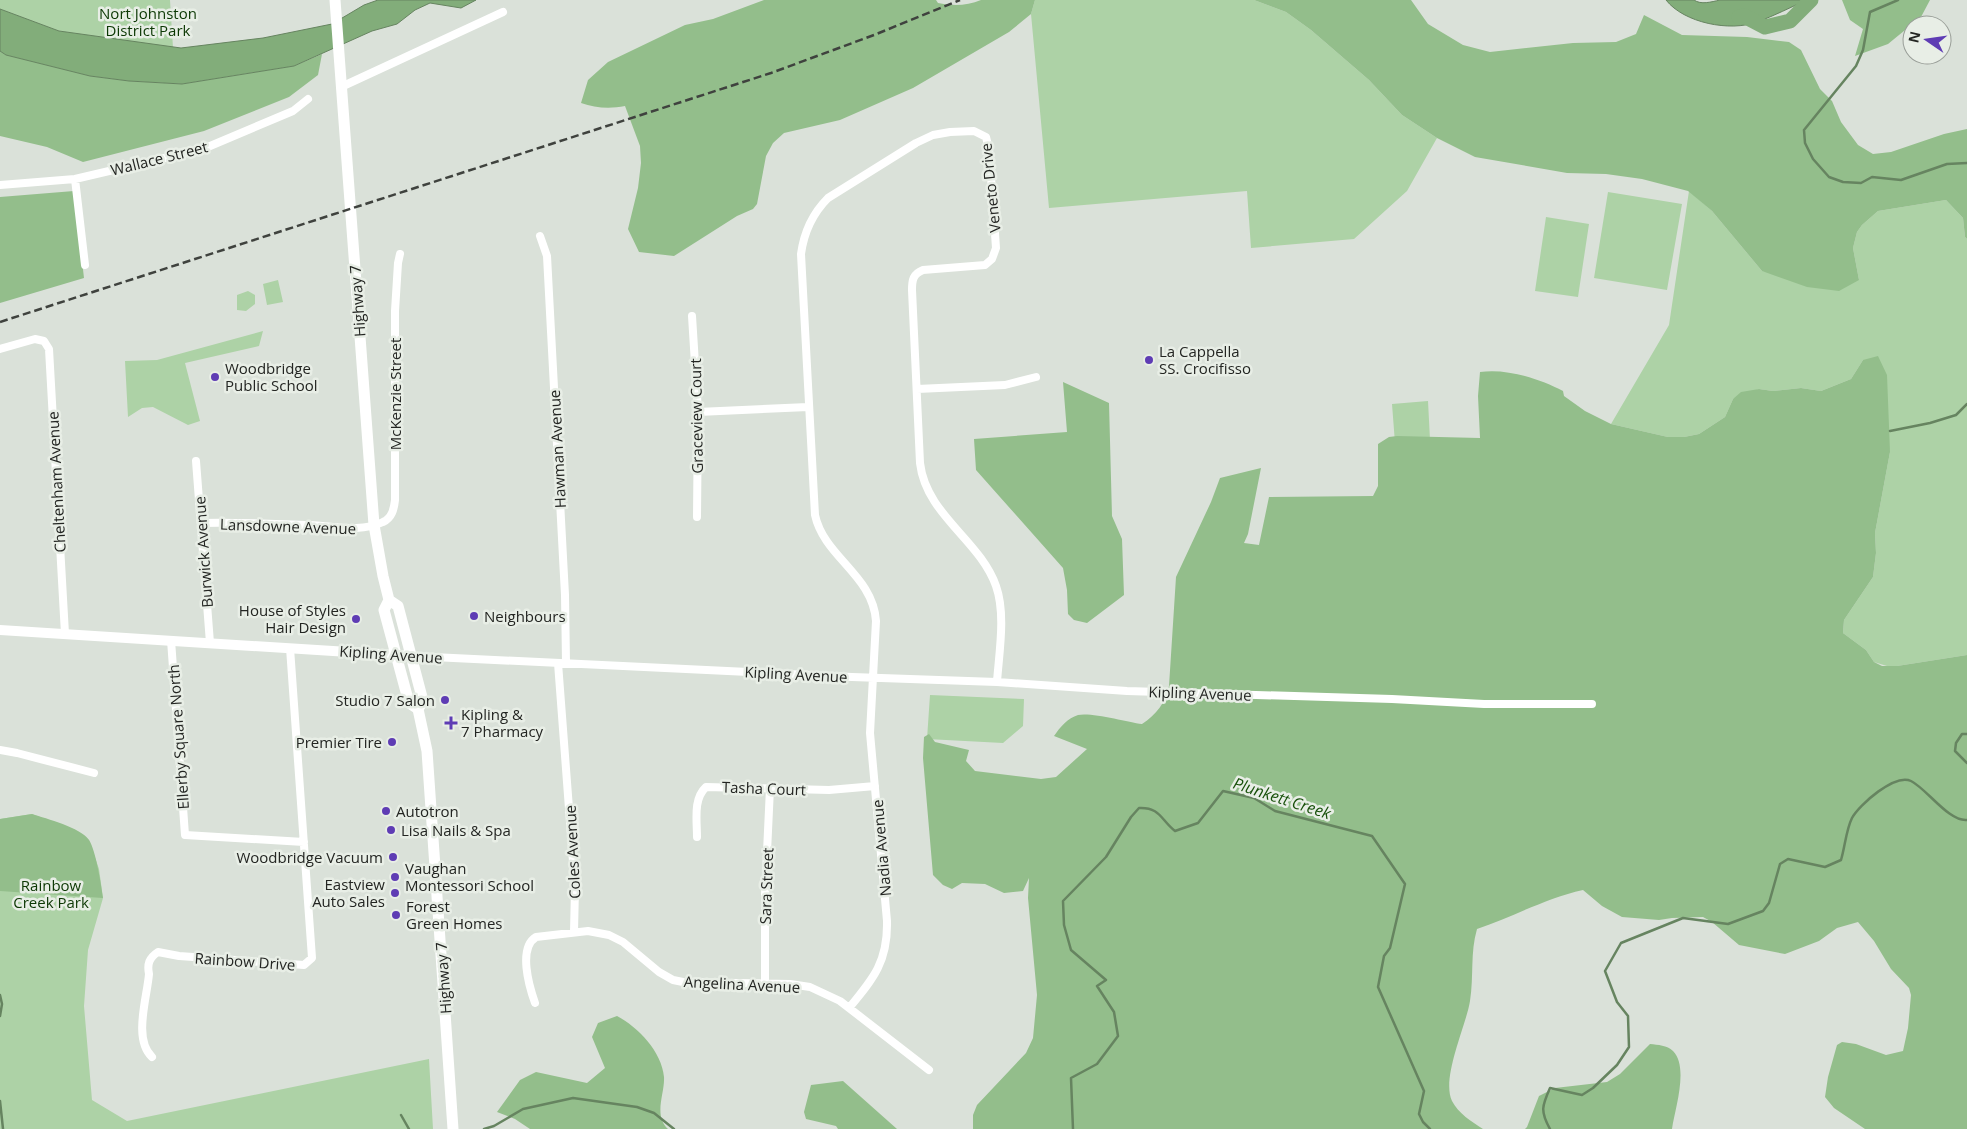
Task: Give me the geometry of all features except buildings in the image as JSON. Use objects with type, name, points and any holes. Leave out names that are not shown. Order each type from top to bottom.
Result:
[{"type":"main road","name":"Highway 7","points":[[335,0],[374,525],[389,600],[384,610],[409,703],[418,709]]},
{"type":"main road","name":"Highway 7","points":[[389,600],[398,606],[423,701],[418,709],[427,751],[453,1129]]},
{"type":"street","points":[[341,87],[503,12]]},
{"type":"street","name":"Wallace Street","points":[[0,185],[75,179],[203,149],[293,112],[308,99]]},
{"type":"street","name":"Veneto Drive","points":[[872,678],[876,621],[872,604],[862,583],[822,535],[816,521],[813,506],[801,254],[805,232],[814,214],[837,191],[925,139],[942,133],[970,131],[979,132],[986,138],[988,143],[996,238],[995,254],[985,265],[923,270],[913,276],[912,299],[920,463],[925,485],[936,504],[985,565],[997,588],[1001,606],[998,682]]},
{"type":"street","points":[[75,179],[85,265]]},
{"type":"street","name":"Hawman Avenue","points":[[540,236],[547,256],[565,595],[562,663]]},
{"type":"street","name":"McKenzie Street","points":[[374,525],[382,523],[390,517],[395,500],[395,311],[400,254]]},
{"type":"street","name":"Graceview Court","points":[[692,316],[698,412],[697,516]]},
{"type":"street","name":"Cheltenham Avenue","points":[[0,349],[35,339],[44,341],[49,349],[64,634]]},
{"type":"street","points":[[917,389],[1005,385],[1036,377]]},
{"type":"street","points":[[698,412],[808,408]]},
{"type":"street","name":"Burwick Avenue","points":[[196,461],[210,643]]},
{"type":"street","name":"Lansdowne Avenue","points":[[201,523],[230,522],[354,528],[374,525]]},
{"type":"street","name":"Kipling Avenue","points":[[0,630],[412,656],[872,678],[998,682],[1127,691],[1392,698],[1484,704],[1592,704]]},
{"type":"street","name":"Ellerby Square North","points":[[171,640],[184,834],[304,842]]},
{"type":"street","name":"Rainbow Drive","points":[[152,1057],[146,1051],[142,1039],[149,960],[158,952],[179,956],[304,965],[312,958],[290,648]]},
{"type":"street","name":"Coles Avenue","points":[[562,663],[575,888],[574,932]]},
{"type":"street","name":"Nadia Avenue","points":[[849,1008],[878,969],[884,956],[887,940],[887,921],[870,733],[872,678]]},
{"type":"street","points":[[0,750],[94,773]]},
{"type":"street","name":"Tasha Court","points":[[697,837],[698,799],[700,793],[706,787],[829,790],[875,786]]},
{"type":"street","name":"Sara Street","points":[[765,984],[765,886],[770,788]]},
{"type":"street","points":[[535,1003],[528,986],[526,952],[529,944],[536,937],[574,932]]},
{"type":"street","name":"Angelina Avenue","points":[[574,932],[597,932],[617,938],[653,968],[674,980],[693,983],[790,984],[810,987],[830,995],[849,1008],[929,1070]]},
{"type":"green space","name":"Nort Johnston District Park","points":[[0,0],[170,0],[173,48],[59,31],[0,9]]},
{"type":"green space","points":[[764,0],[936,0],[938,3],[954,5],[981,0],[1035,0],[1031,14],[1009,32],[913,88],[840,120],[784,133],[773,143],[766,156],[757,204],[753,209],[737,216],[674,256],[639,252],[628,229],[638,188],[641,163],[640,146],[625,106],[603,108],[581,103],[588,80],[608,62],[685,25],[713,19]]},
{"type":"green space","points":[[1035,0],[1254,0],[1286,12],[1311,30],[1369,80],[1402,115],[1437,138],[1407,191],[1354,239],[1251,248],[1247,191],[1049,208],[1031,14]]},
{"type":"green space","points":[[1254,0],[1411,0],[1428,24],[1463,45],[1490,52],[1573,43],[1616,42],[1636,34],[1644,15],[1682,35],[1747,37],[1789,42],[1801,50],[1820,89],[1832,101],[1841,122],[1858,145],[1873,154],[1891,152],[1944,134],[1967,129],[1967,239],[1965,237],[1963,218],[1946,200],[1878,211],[1857,232],[1853,248],[1859,280],[1839,291],[1807,287],[1762,271],[1712,211],[1688,191],[1642,179],[1606,174],[1567,173],[1475,157],[1437,138],[1402,115],[1369,80],[1311,30],[1286,12]]},
{"type":"green space","points":[[1842,0],[1930,0],[1922,15],[1902,15],[1902,33],[1888,44],[1855,56],[1863,29],[1850,20]]},
{"type":"green space","points":[[0,51],[6,55],[90,76],[129,81],[182,84],[294,66],[322,54],[318,75],[289,97],[204,131],[83,162],[47,147],[0,136]]},
{"type":"green space","points":[[74,191],[84,278],[0,303],[0,197]]},
{"type":"green space","points":[[1689,191],[1712,211],[1762,271],[1859,280],[1853,248],[1857,232],[1878,211],[1946,200],[1963,218],[1965,237],[1967,239],[1967,655],[1887,666],[1874,662],[1866,650],[1843,633],[1844,620],[1873,577],[1876,553],[1875,533],[1890,452],[1863,360],[1851,379],[1821,391],[1801,388],[1773,391],[1759,389],[1733,399],[1725,417],[1699,434],[1684,437],[1668,437],[1611,424],[1669,325]]},
{"type":"green space","points":[[1608,192],[1682,204],[1667,290],[1594,278]]},
{"type":"green space","points":[[1546,217],[1589,224],[1578,297],[1535,291]]},
{"type":"green space","points":[[278,280],[283,302],[267,305],[263,284]]},
{"type":"green space","points":[[248,291],[255,295],[255,304],[246,311],[237,310],[237,295]]},
{"type":"green space","points":[[263,331],[259,346],[185,363],[200,421],[188,425],[153,407],[142,408],[128,417],[125,361],[157,360]]},
{"type":"green space","points":[[1878,356],[1887,375],[1890,452],[1875,533],[1876,553],[1873,577],[1844,620],[1843,633],[1866,650],[1874,662],[1882,666],[1897,666],[1967,655],[1967,1129],[1865,1129],[1834,1108],[1825,1097],[1828,1077],[1837,1045],[1842,1042],[1856,1044],[1886,1055],[1903,1051],[1908,1028],[1911,995],[1909,988],[1891,969],[1874,941],[1858,922],[1837,928],[1819,941],[1785,954],[1739,945],[1712,922],[1703,917],[1659,920],[1622,917],[1602,906],[1583,890],[1569,893],[1477,929],[1470,1001],[1455,1052],[1449,1091],[1452,1101],[1458,1109],[1483,1129],[973,1129],[973,1115],[977,1105],[1026,1053],[1033,1038],[1037,995],[1028,898],[1029,878],[1023,891],[1004,893],[985,884],[962,883],[952,889],[943,885],[933,875],[923,758],[924,737],[929,734],[935,742],[969,750],[966,761],[975,771],[1041,779],[1056,777],[1087,749],[1054,736],[1071,718],[1084,714],[1142,724],[1152,717],[1160,708],[1168,692],[1176,577],[1211,502],[1220,478],[1261,468],[1248,534],[1244,543],[1259,545],[1269,497],[1373,496],[1378,486],[1378,444],[1389,437],[1480,438],[1478,396],[1480,372],[1512,373],[1544,382],[1563,391],[1564,396],[1585,411],[1611,424],[1668,437],[1684,437],[1699,434],[1725,417],[1733,399],[1741,392],[1759,389],[1773,391],[1801,388],[1821,391],[1851,379],[1863,360]]},
{"type":"green space","points":[[1063,382],[1109,403],[1112,516],[1122,539],[1124,595],[1087,623],[1074,620],[1068,614],[1067,590],[1063,568],[976,470],[974,439],[1067,432]]},
{"type":"green space","points":[[1428,401],[1430,440],[1395,443],[1392,404]]},
{"type":"green space","points":[[930,695],[1024,699],[1023,726],[1003,743],[927,739]]},
{"type":"green space","name":"Rainbow Creek Park","points":[[32,814],[75,830],[89,840],[99,869],[103,898],[88,950],[84,1006],[92,1100],[127,1121],[429,1059],[433,1129],[0,1129],[0,819]]},
{"type":"green space","points":[[32,814],[71,827],[85,835],[92,845],[96,859],[103,898],[0,891],[0,819]]},
{"type":"green space","points":[[617,1016],[648,1041],[659,1058],[664,1077],[660,1111],[661,1117],[668,1129],[530,1129],[515,1119],[497,1112],[520,1080],[536,1072],[587,1083],[605,1068],[592,1037],[598,1023]]},
{"type":"green space","points":[[1650,1044],[1671,1049],[1678,1058],[1681,1077],[1672,1129],[1525,1129],[1539,1096],[1555,1088],[1607,1082],[1620,1074]]},
{"type":"green space","points":[[843,1081],[897,1129],[838,1129],[836,1126],[806,1119],[804,1112],[811,1085]]},
{"type":"shaded area","points":[[378,0],[476,0],[461,8],[430,3],[415,10],[397,24],[372,31],[294,66],[182,84],[129,81],[90,76],[6,55],[0,51],[0,9],[59,31],[181,48],[263,38],[332,24],[364,5]]},
{"type":"shaded area","points":[[1666,0],[1694,0],[1703,3],[1720,0],[1807,0],[1757,22],[1734,26],[1696,20],[1684,15]]},
{"type":"waterway","points":[[1739,17],[1744,16],[1765,27],[1790,21],[1811,0]]},
{"type":"waterway","points":[[1898,0],[1870,12],[1863,50],[1856,66],[1804,130],[1805,143],[1813,159],[1829,177],[1843,182],[1861,183],[1872,177],[1901,180],[1947,164],[1967,163]]},
{"type":"waterway","points":[[1890,431],[1930,423],[1956,415],[1967,404]]},
{"type":"waterway","name":"Plunkett Creek","points":[[1967,734],[1962,734],[1956,743],[1955,751],[1967,763]]},
{"type":"waterway","name":"Plunkett Creek","points":[[1550,1129],[1543,1113],[1545,1099],[1550,1088],[1582,1095],[1593,1088],[1617,1065],[1629,1047],[1628,1016],[1617,1002],[1605,971],[1621,943],[1683,918],[1728,924],[1763,911],[1769,903],[1780,864],[1788,859],[1825,867],[1841,860],[1848,828],[1856,812],[1870,798],[1896,782],[1911,781],[1953,816],[1967,820]]},
{"type":"waterway","name":"Plunkett Creek","points":[[1073,1129],[1071,1078],[1097,1064],[1118,1036],[1114,1012],[1097,986],[1106,980],[1071,950],[1064,925],[1063,901],[1106,857],[1131,817],[1139,808],[1146,808],[1156,812],[1175,831],[1198,823],[1223,791],[1254,798],[1275,811],[1372,836],[1405,884],[1390,948],[1384,956],[1378,987],[1424,1091],[1419,1114],[1423,1122],[1430,1129]]},
{"type":"waterway","points":[[0,995],[2,1004],[0,1016]]},
{"type":"waterway","name":"Plunkett Creek","points":[[484,1129],[494,1126],[523,1109],[573,1098],[637,1107],[654,1113],[674,1129]]},
{"type":"waterway","points":[[0,1101],[3,1129]]},
{"type":"waterway","points":[[401,1115],[409,1129]]},
{"type":"railway","points":[[0,322],[771,73],[874,35],[960,0]]},
{"type":"place","name":"La Cappella SS. Crocifisso","points":[[1149,360]]},
{"type":"place","name":"Woodbridge Public School","points":[[215,377]]},
{"type":"place","name":"Neighbours","points":[[474,616]]},
{"type":"place","name":"House of Styles Hair Design","points":[[356,619]]},
{"type":"place","name":"Studio 7 Salon","points":[[445,700]]},
{"type":"place","name":"Kipling & 7 Pharmacy","points":[[451,723]]},
{"type":"place","name":"Premier Tire","points":[[392,742]]},
{"type":"place","name":"Autotron","points":[[386,811]]},
{"type":"place","name":"Lisa Nails & Spa","points":[[391,830]]},
{"type":"place","name":"Woodbridge Vacuum","points":[[393,857]]},
{"type":"place","name":"Vaughan Montessori School","points":[[395,877]]},
{"type":"place","name":"Eastview Auto Sales","points":[[395,893]]},
{"type":"place","name":"Forest Green Homes","points":[[396,915]]}]
